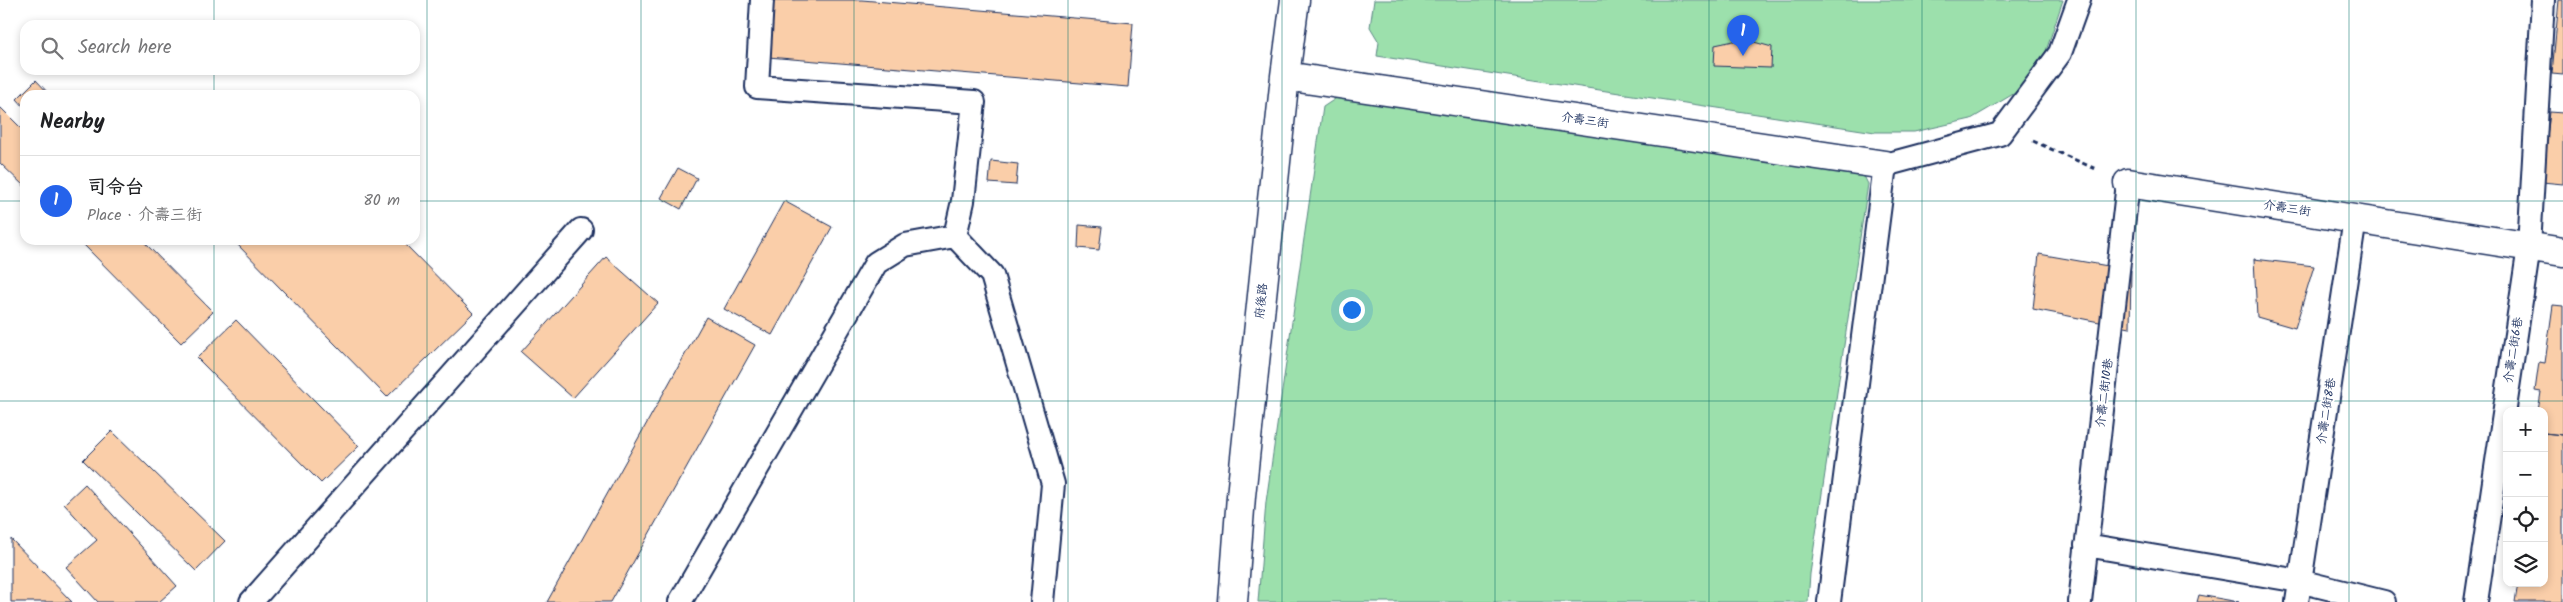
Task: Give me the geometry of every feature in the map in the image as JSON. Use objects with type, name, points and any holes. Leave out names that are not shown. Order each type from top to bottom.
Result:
[{"type":"street","name":"府後路","points":[[1233,602],[1241,496],[1285,76],[1296,0]]},
{"type":"street","name":"介壽三街","points":[[1285,76],[1885,164]]},
{"type":"street","name":"介壽三街","points":[[2128,183],[2563,252]]},
{"type":"lane","points":[[762,0],[757,87],[974,102],[963,201],[955,236]]},
{"type":"lane","points":[[1829,602],[1885,164],[2000,134],[2060,53],[2079,0]]},
{"type":"lane","name":"介壽二街6巷","points":[[2476,602],[2529,247],[2543,0]]},
{"type":"lane","name":"介壽二街10巷","points":[[2080,602],[2128,183]]},
{"type":"lane","name":"介壽二街8巷","points":[[2298,591],[2355,219]]},
{"type":"lane","points":[[251,602],[581,230]]},
{"type":"lane","points":[[680,602],[876,263],[905,245],[955,236]]},
{"type":"lane","points":[[955,236],[992,275],[1052,484],[1042,602]]},
{"type":"lane","points":[[2086,544],[2298,591],[2384,602]]},
{"type":"path","points":[[2029,139],[2128,183]]},
{"type":"green space","points":[[1374,0],[2063,0],[2043,60],[2015,93],[1971,119],[1914,132],[1875,132],[1377,56],[1379,42],[1370,27]]},
{"type":"green space","points":[[1338,97],[1859,166],[1868,184],[1810,574],[1808,602],[1258,602],[1266,502],[1323,107]]},
{"type":"building","points":[[773,0],[862,0],[1133,23],[1128,87],[768,57]]},
{"type":"building","points":[[2559,0],[2563,0],[2563,75],[2552,74]]},
{"type":"building","points":[[1743,39],[1772,47],[1771,68],[1714,66],[1715,45]]},
{"type":"building","points":[[36,80],[45,90],[26,90]]},
{"type":"building","points":[[0,107],[20,127],[20,182],[0,163]]},
{"type":"building","points":[[2550,112],[2563,113],[2563,184],[2542,182]]},
{"type":"building","points":[[991,161],[1018,164],[1016,185],[989,183]]},
{"type":"building","points":[[678,168],[697,178],[681,209],[661,198]]},
{"type":"building","points":[[784,201],[832,227],[772,335],[724,309]]},
{"type":"building","points":[[1079,225],[1102,227],[1099,250],[1078,248]]},
{"type":"building","points":[[84,245],[147,245],[213,312],[181,343]]},
{"type":"building","points":[[238,245],[406,245],[473,313],[387,397]]},
{"type":"building","points":[[2039,254],[2131,270],[2130,328],[2033,309]]},
{"type":"building","points":[[606,257],[658,303],[573,398],[521,352]]},
{"type":"building","points":[[2254,259],[2314,266],[2295,328],[2257,317]]},
{"type":"building","points":[[2553,305],[2563,306],[2563,435],[2548,433],[2548,407],[2539,407],[2541,392],[2535,391],[2539,362],[2545,363]]},
{"type":"building","points":[[706,317],[755,345],[611,602],[547,602]]},
{"type":"building","points":[[236,320],[359,446],[321,483],[197,358]]},
{"type":"building","points":[[112,431],[225,541],[196,571],[83,460]]},
{"type":"building","points":[[2548,433],[2563,435],[2563,602],[2515,602],[2517,587],[2548,587]]},
{"type":"building","points":[[85,484],[177,586],[159,602],[98,602],[66,567],[97,540],[64,504]]},
{"type":"building","points":[[11,539],[72,602],[11,602]]},
{"type":"building","points":[[2199,595],[2239,602],[2197,602]]},
{"type":"place","name":"司令台","points":[[1743,56]]}]
